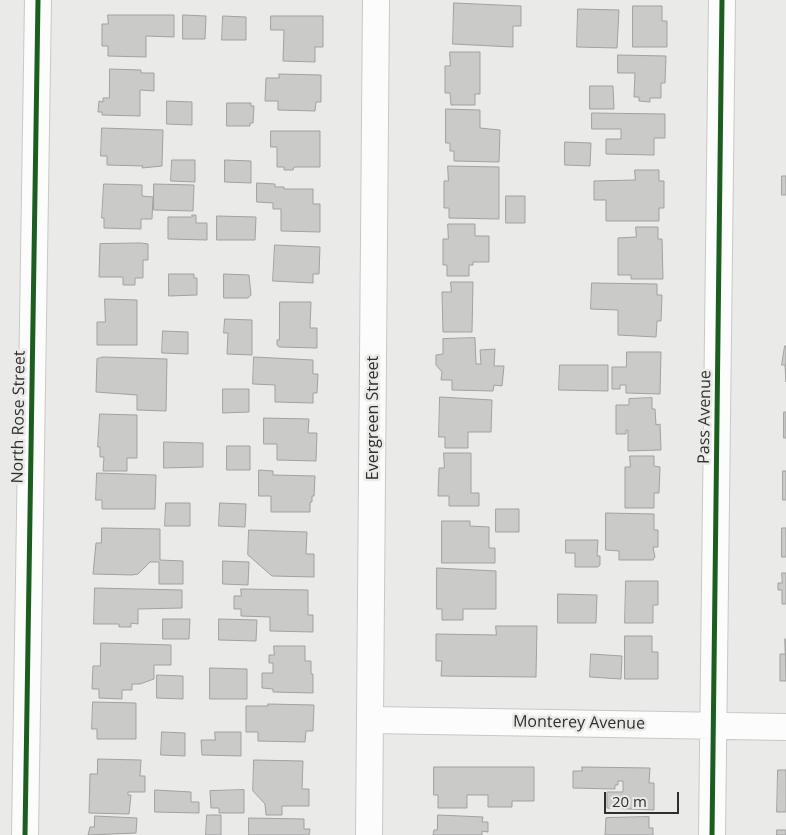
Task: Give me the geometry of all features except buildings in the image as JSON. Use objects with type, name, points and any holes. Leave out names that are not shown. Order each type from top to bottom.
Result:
[{"type":"street","name":"North Rose Street","points":[[25,835],[38,0]]},
{"type":"street","name":"Evergreen Street","points":[[369,835],[372,720],[376,0]]},
{"type":"street","name":"Pass Avenue","points":[[712,835],[715,725],[722,0]]},
{"type":"street","name":"Monterey Avenue","points":[[372,720],[786,727]]},
{"type":"cycle path","points":[[25,835],[38,0]]},
{"type":"cycle path","points":[[712,835],[722,0]]}]
